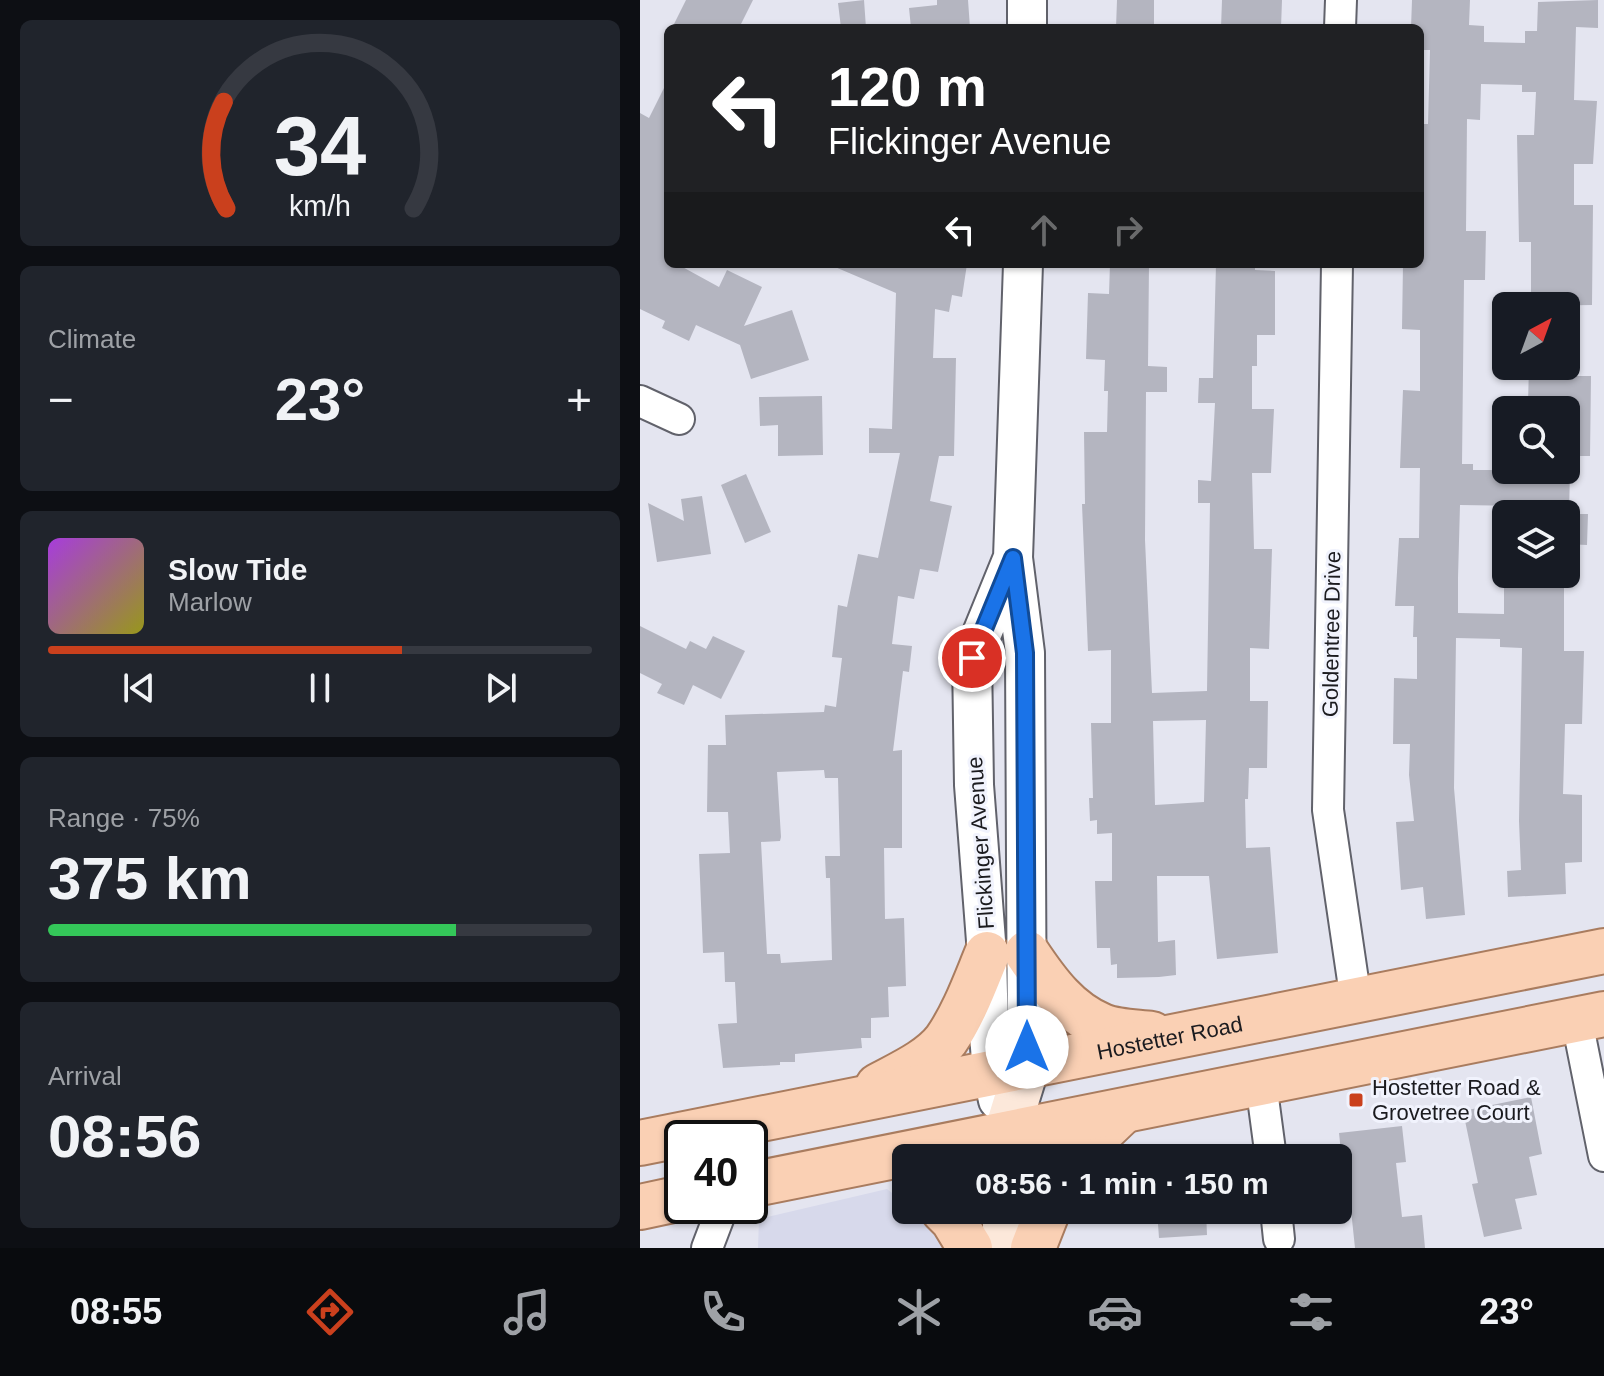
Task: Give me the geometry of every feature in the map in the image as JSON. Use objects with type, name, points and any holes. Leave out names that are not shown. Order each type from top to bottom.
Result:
[{"type":"main road","name":"Hostetter Road","points":[[640,1143],[1604,951]]},
{"type":"main road","points":[[855,1100],[919,1063],[945,1041],[963,1010],[1007,954],[1045,980],[1071,1008],[1104,1027],[1174,1037]]},
{"type":"main road","points":[[1013,1144],[1122,1112],[1591,1018]]},
{"type":"main road","name":"Flickinger Avenue","points":[[1006,1144],[1009,1069]]},
{"type":"main road","points":[[1089,1144],[1122,1112]]},
{"type":"main road","points":[[768,1183],[888,1172]]},
{"type":"main road","points":[[640,1207],[664,1202]]},
{"type":"main road","points":[[955,1224],[970,1248]]},
{"type":"main road","points":[[1005,1224],[1005,1248]]},
{"type":"main road","points":[[1033,1248],[1042,1224]]},
{"type":"street","points":[[1027,0],[1027,24]]},
{"type":"street","points":[[1340,24],[1341,0]]},
{"type":"street","name":"Flickinger Avenue","points":[[1009,1069],[1007,954],[1025,653],[1013,558],[1023,268]]},
{"type":"street","name":"Goldentree Drive","points":[[1337,268],[1328,810],[1356,1001]]},
{"type":"street","points":[[640,401],[679,419]]},
{"type":"street","name":"Flickinger Avenue","points":[[1007,954],[974,785],[972,658],[1013,558]]},
{"type":"street","points":[[1591,1018],[1604,1156]]},
{"type":"street","points":[[1261,1083],[1269,1144]]},
{"type":"street","points":[[707,1248],[716,1224]]},
{"type":"shaded area","points":[[887,1189],[892,1193],[892,1224],[932,1224],[952,1239],[952,1248],[758,1248],[759,1224],[768,1224],[768,1217]]},
{"type":"building","points":[[686,0],[753,0],[741,24],[674,24]]},
{"type":"building","points":[[864,0],[866,24],[841,24],[838,3]]},
{"type":"building","points":[[937,0],[968,0],[970,24],[911,24],[909,8],[937,5]]},
{"type":"building","points":[[1117,0],[1154,0],[1154,24],[1116,24]]},
{"type":"building","points":[[1222,0],[1282,0],[1281,24],[1221,24]]},
{"type":"building","points":[[1412,0],[1470,0],[1469,25],[1484,26],[1484,42],[1525,43],[1525,31],[1537,31],[1538,2],[1598,0],[1598,28],[1576,27],[1574,100],[1597,101],[1593,164],[1574,164],[1574,205],[1593,205],[1592,305],[1580,305],[1580,292],[1531,292],[1531,242],[1519,242],[1517,135],[1534,135],[1536,92],[1522,92],[1522,85],[1481,84],[1480,120],[1467,119],[1466,231],[1486,231],[1485,280],[1464,280],[1462,464],[1473,464],[1473,470],[1492,470],[1492,484],[1570,484],[1569,500],[1492,500],[1492,505],[1460,505],[1458,578],[1458,613],[1504,614],[1504,588],[1564,588],[1564,651],[1584,651],[1582,724],[1565,724],[1563,794],[1582,795],[1582,862],[1565,863],[1566,894],[1508,897],[1507,871],[1521,870],[1522,648],[1500,647],[1500,639],[1456,638],[1454,788],[1465,915],[1426,919],[1423,887],[1401,890],[1396,822],[1414,821],[1409,775],[1410,744],[1393,744],[1394,678],[1417,679],[1414,606],[1395,606],[1399,538],[1419,538],[1420,468],[1400,468],[1403,390],[1420,391],[1420,330],[1402,329],[1403,268],[1424,268],[1424,124],[1428,124],[1430,50],[1424,50],[1424,24],[1411,24]]},
{"type":"building","points":[[664,88],[664,268],[684,268],[719,287],[727,270],[762,287],[744,326],[792,310],[809,360],[751,379],[740,345],[696,325],[689,341],[662,328],[665,321],[640,309],[640,113],[649,118]]},
{"type":"building","points":[[837,268],[966,268],[962,297],[952,295],[949,312],[935,309],[933,358],[956,358],[954,456],[939,456],[930,501],[952,506],[938,572],[920,569],[914,599],[898,596],[892,644],[912,646],[909,672],[903,671],[893,751],[902,750],[902,848],[884,848],[885,919],[904,918],[906,986],[888,987],[889,1017],[871,1018],[871,1038],[861,1038],[862,1048],[795,1054],[795,1062],[780,1062],[780,1065],[723,1068],[718,1024],[737,1023],[735,982],[725,982],[724,952],[703,953],[699,854],[730,853],[728,812],[707,812],[708,745],[726,745],[725,715],[824,712],[825,705],[836,707],[842,658],[832,657],[838,605],[847,607],[858,554],[878,558],[900,453],[869,453],[869,428],[892,429],[896,293]],"holes":[[[824,770],[825,778],[838,778],[840,856],[825,856],[826,878],[830,878],[832,960],[781,963],[780,954],[767,954],[761,842],[780,841],[781,837],[777,772]]]},
{"type":"building","points":[[1110,268],[1149,268],[1148,366],[1167,367],[1167,392],[1146,392],[1145,540],[1152,693],[1207,691],[1210,503],[1198,503],[1198,480],[1211,481],[1215,403],[1198,403],[1199,378],[1213,378],[1216,268],[1275,271],[1275,335],[1257,335],[1257,366],[1252,366],[1252,409],[1274,409],[1271,473],[1252,473],[1254,549],[1272,549],[1269,649],[1250,648],[1250,701],[1268,701],[1267,768],[1249,768],[1248,799],[1245,799],[1246,848],[1270,847],[1278,953],[1217,959],[1209,876],[1157,876],[1158,942],[1175,940],[1176,975],[1159,977],[1117,978],[1117,964],[1111,965],[1110,948],[1097,948],[1095,881],[1112,881],[1112,833],[1097,834],[1097,820],[1090,821],[1089,798],[1093,798],[1091,723],[1111,723],[1111,650],[1088,651],[1082,504],[1085,504],[1084,432],[1107,432],[1108,391],[1104,391],[1105,360],[1086,359],[1088,293],[1109,294]],"holes":[[[1206,720],[1204,802],[1155,805],[1153,721]]]},
{"type":"building","points":[[1580,376],[1591,376],[1590,456],[1580,456],[1580,396],[1528,396],[1529,380],[1580,380]]},
{"type":"building","points":[[822,396],[823,455],[778,456],[778,425],[760,426],[759,397]]},
{"type":"building","points":[[746,474],[771,532],[745,543],[721,485]]},
{"type":"building","points":[[702,496],[711,554],[657,562],[648,503],[684,521],[681,499]]},
{"type":"building","points":[[1580,514],[1588,514],[1587,545],[1580,545]]},
{"type":"building","points":[[640,626],[686,649],[690,641],[706,649],[713,636],[745,651],[721,699],[693,685],[684,705],[657,693],[662,684],[640,673]]},
{"type":"building","points":[[1531,1097],[1542,1154],[1529,1157],[1537,1195],[1515,1199],[1522,1229],[1484,1237],[1472,1184],[1478,1183],[1463,1111]]},
{"type":"building","points":[[1402,1126],[1406,1162],[1396,1163],[1402,1217],[1422,1215],[1425,1248],[1355,1248],[1352,1144],[1340,1144],[1339,1133]]},
{"type":"building","points":[[1158,1224],[1207,1224],[1207,1235],[1159,1238]]},
{"type":"place","name":"Hostetter Road & Grovetree Court","points":[[1356,1100]]},
{"type":"route","points":[[972,658],[1013,558],[1025,653],[1027,1047]]}]
